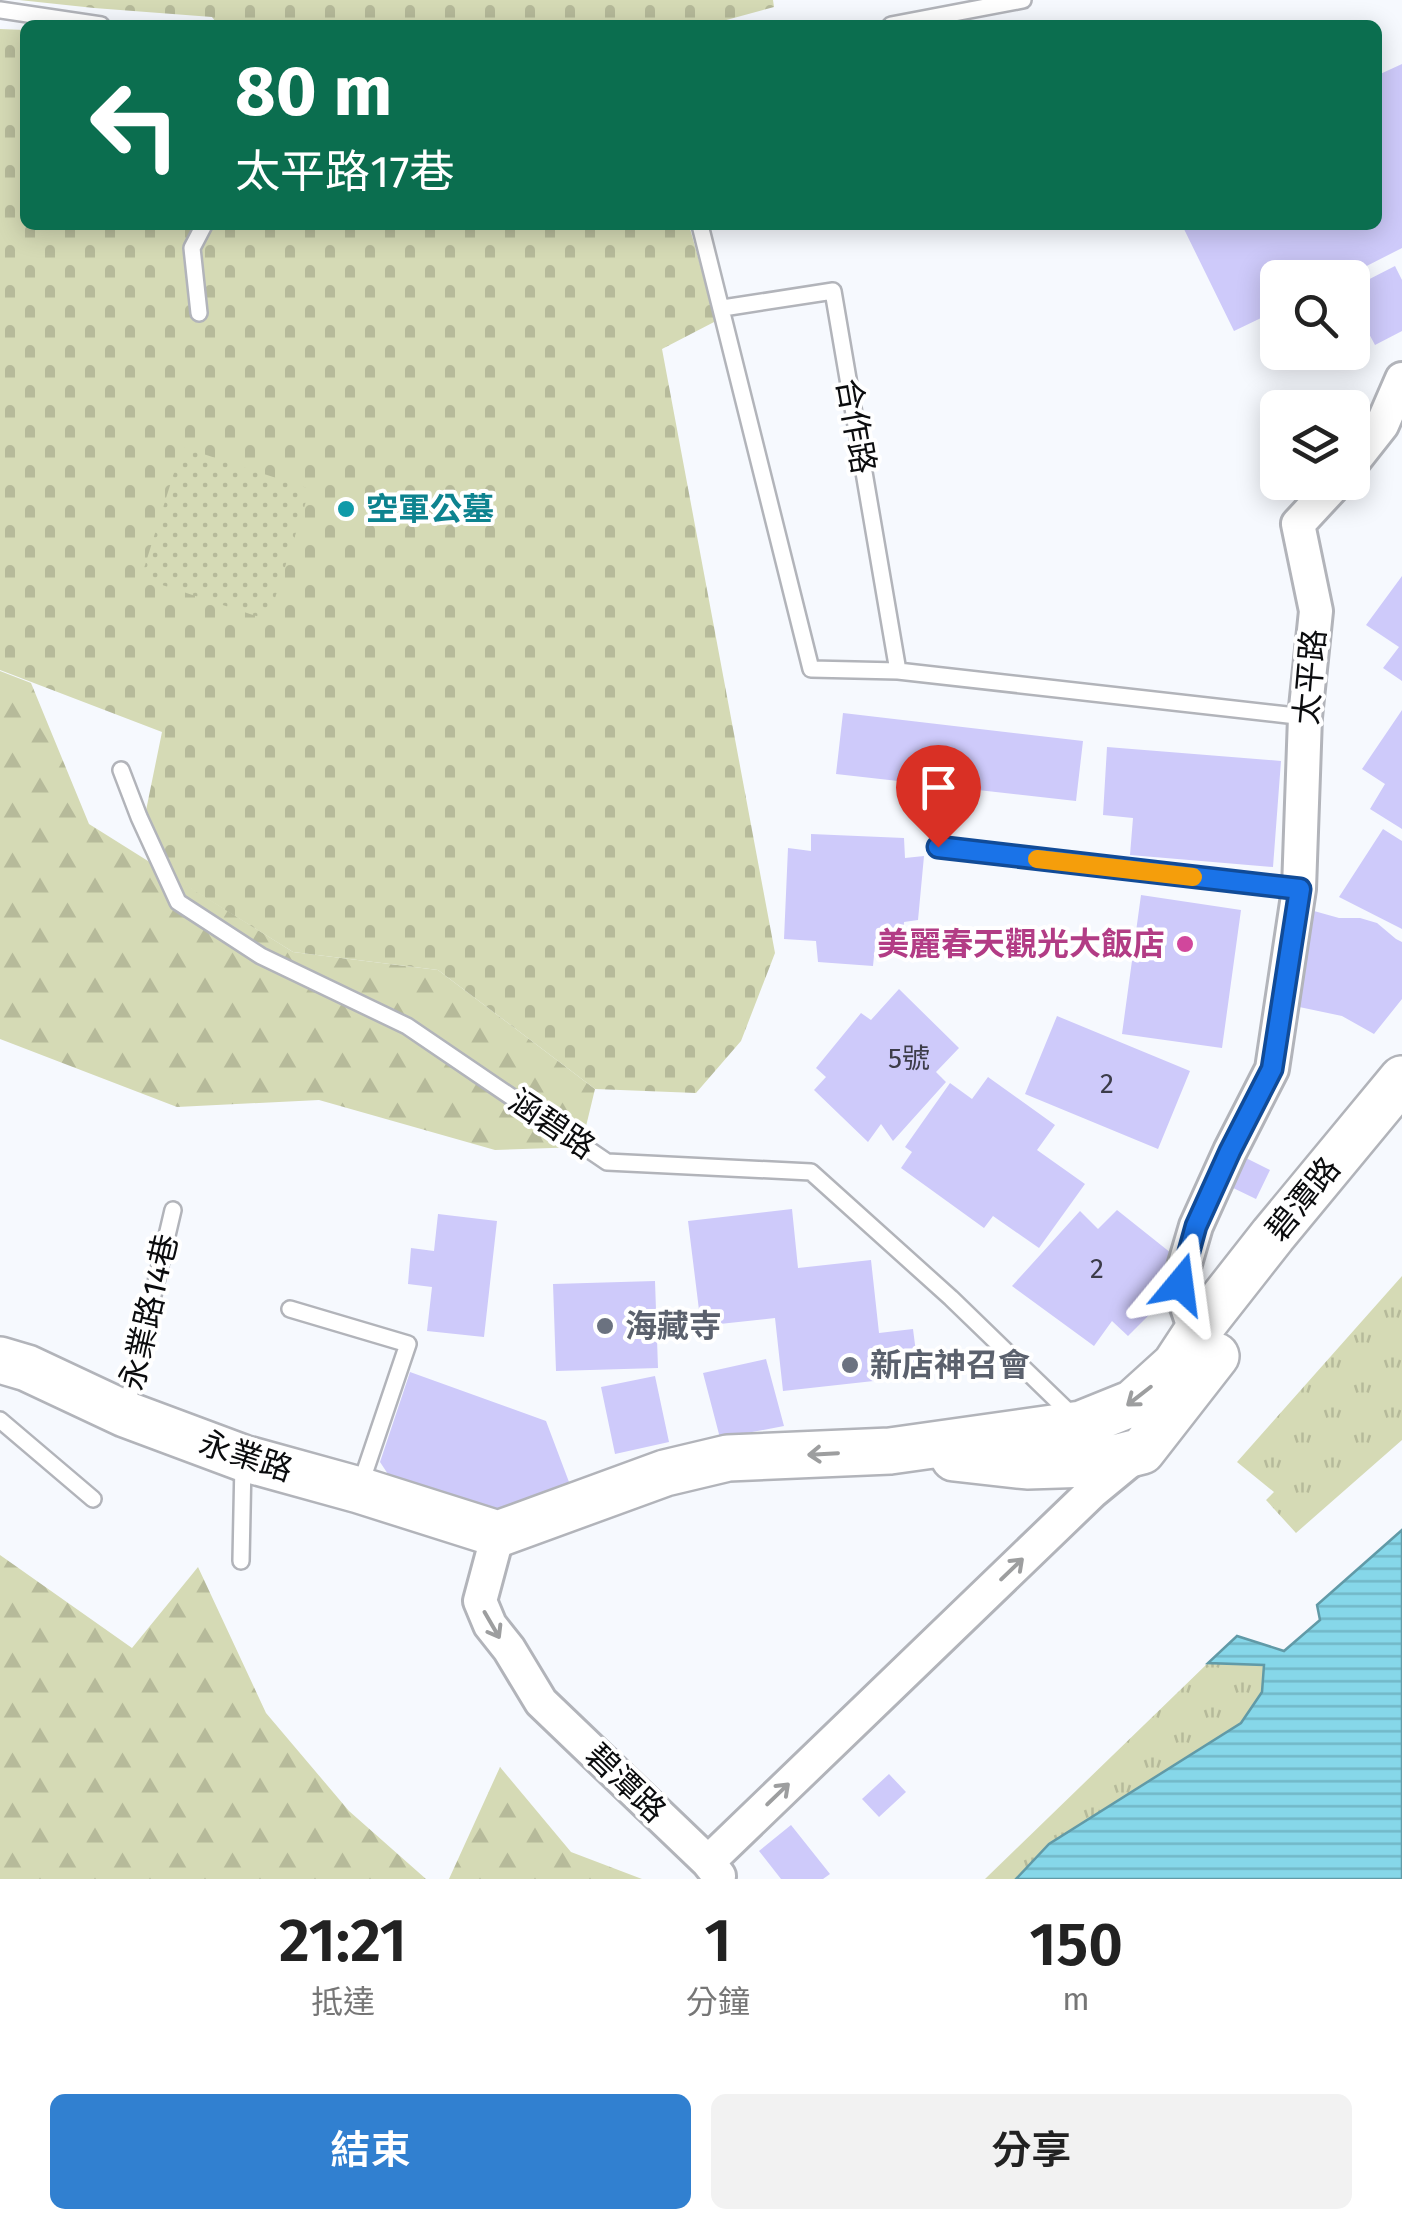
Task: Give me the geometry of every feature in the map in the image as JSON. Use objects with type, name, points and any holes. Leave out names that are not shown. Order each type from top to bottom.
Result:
[{"type":"street","points":[[1370,440],[1382,425],[1402,379]]},
{"type":"street","name":"太平路","points":[[1196,1332],[1180,1284],[1196,1226],[1272,1069],[1300,889],[1305,717],[1316,611],[1298,524],[1320,500]]},
{"type":"street","name":"碧潭路","points":[[1402,1079],[1196,1332],[1175,1365],[1133,1403],[1081,1424],[890,1451],[728,1458],[665,1473],[498,1534],[480,1601],[490,1625],[510,1649],[541,1702],[715,1870],[1092,1492],[1142,1451],[1402,1118]]},
{"type":"street","name":"永業路","points":[[0,1360],[27,1368],[125,1414],[243,1458],[498,1534]]},
{"type":"street","name":"碧潭路","points":[[890,1451],[1027,1466],[1091,1464],[1142,1451]]},
{"type":"lane","points":[[917,20],[1023,0]]},
{"type":"lane","points":[[0,10],[67,20]]},
{"type":"lane","points":[[199,313],[192,248],[201,230]]},
{"type":"lane","points":[[701,230],[811,669],[898,671],[1305,717]]},
{"type":"lane","name":"合作路","points":[[723,308],[833,291],[898,671]]},
{"type":"lane","name":"涵碧路","points":[[121,770],[178,902],[260,956],[406,1026],[607,1162],[811,1172],[951,1298],[1081,1424]]},
{"type":"lane","points":[[938,847],[1300,889]]},
{"type":"lane","name":"永業路14巷","points":[[125,1414],[173,1210]]},
{"type":"lane","points":[[290,1309],[408,1344],[359,1490]]},
{"type":"lane","points":[[0,1420],[94,1499]]},
{"type":"lane","points":[[242,1561],[243,1458]]},
{"type":"green space","points":[[19,0],[773,0],[774,7],[726,20],[214,20]]},
{"type":"green space","name":"空軍公墓","points":[[0,29],[20,30],[20,230],[690,230],[716,321],[662,349],[775,953],[741,1041],[696,1093],[595,1089],[438,970],[293,952],[177,880],[141,835],[162,732],[0,670]]},
{"type":"green space","points":[[182,447],[310,489],[268,620],[141,578]]},
{"type":"green space","points":[[0,671],[31,683],[89,824],[293,952],[438,970],[595,1089],[581,1147],[495,1150],[319,1100],[177,1107],[0,1039]]},
{"type":"green space","points":[[1402,1276],[1402,1440],[1296,1533],[1266,1500],[1274,1492],[1237,1462]]},
{"type":"green space","points":[[0,1555],[132,1648],[198,1567],[266,1713],[349,1811],[426,1879],[0,1879]]},
{"type":"green space","points":[[1208,1663],[1264,1665],[1262,1692],[1241,1723],[1049,1844],[1016,1879],[985,1879]]},
{"type":"green space","points":[[500,1767],[571,1852],[642,1879],[449,1879]]},
{"type":"water","points":[[1402,1530],[1402,1879],[1016,1879],[1049,1844],[1241,1723],[1262,1692],[1264,1665],[1208,1663],[1237,1636],[1284,1651],[1320,1620],[1317,1605]]},
{"type":"building","points":[[1402,64],[1402,248],[1370,264],[1370,260],[1260,260],[1260,319],[1234,331],[1184,230],[1382,230],[1382,73]]},
{"type":"building","points":[[1395,266],[1402,280],[1402,331],[1375,345],[1370,336],[1370,279]]},
{"type":"building","points":[[1402,576],[1402,681],[1383,668],[1399,647],[1366,625]]},
{"type":"building","points":[[1402,710],[1402,829],[1370,809],[1385,784],[1362,769]]},
{"type":"building","points":[[843,713],[1083,741],[1076,801],[836,774]]},
{"type":"building","points":[[1107,747],[1281,761],[1273,867],[1130,855],[1133,818],[1103,815]]},
{"type":"building","points":[[1383,829],[1402,841],[1402,929],[1339,897]]},
{"type":"building","points":[[811,834],[904,838],[905,858],[924,856],[918,920],[904,922],[903,936],[876,936],[873,966],[818,962],[816,941],[784,939],[788,848],[811,851]]},
{"type":"building","name":"美麗春天觀光大飯店","points":[[1141,895],[1241,910],[1222,1048],[1122,1034]]},
{"type":"building","points":[[1314,911],[1377,923],[1402,942],[1402,999],[1374,1034],[1342,1016],[1285,1004]]},
{"type":"building","points":[[899,989],[959,1048],[936,1072],[946,1082],[893,1141],[881,1124],[868,1142],[814,1090],[826,1077],[816,1068],[861,1013],[871,1020]]},
{"type":"building","points":[[1057,1016],[1190,1071],[1158,1149],[1025,1094]]},
{"type":"building","points":[[988,1077],[1055,1125],[1037,1150],[1085,1184],[1039,1248],[993,1216],[984,1228],[901,1168],[912,1152],[905,1147],[950,1083],[972,1099]]},
{"type":"building","points":[[1244,1157],[1270,1170],[1256,1199],[1229,1186]]},
{"type":"building","points":[[792,1209],[798,1268],[871,1260],[879,1333],[913,1329],[919,1376],[783,1391],[775,1318],[701,1326],[688,1221]]},
{"type":"building","points":[[1117,1210],[1176,1257],[1155,1279],[1168,1296],[1128,1336],[1112,1321],[1094,1346],[1012,1286],[1080,1211],[1098,1229]]},
{"type":"building","points":[[438,1214],[497,1221],[484,1337],[427,1331],[432,1287],[408,1284],[411,1248],[434,1251]]},
{"type":"building","name":"海藏寺","points":[[655,1281],[658,1368],[556,1371],[553,1284]]},
{"type":"building","points":[[766,1359],[784,1426],[720,1438],[703,1373]]},
{"type":"building","points":[[410,1372],[546,1421],[569,1482],[510,1526],[403,1497],[380,1462]]},
{"type":"building","points":[[655,1376],[669,1442],[615,1454],[601,1387]]},
{"type":"building","points":[[889,1774],[906,1792],[879,1817],[862,1799]]},
{"type":"building","points":[[791,1825],[830,1874],[823,1879],[781,1879],[759,1851]]},
{"type":"slow traffic","points":[[1037,859],[1193,877]]},
{"type":"place","name":"空軍公墓","points":[[346,509]]},
{"type":"place","name":"美麗春天觀光大飯店","points":[[1185,944]]},
{"type":"place","name":"海藏寺","points":[[605,1326]]},
{"type":"place","name":"新店神召會","points":[[850,1365]]},
{"type":"route","points":[[938,847],[1300,889],[1272,1069],[1196,1226],[1180,1284]]}]
